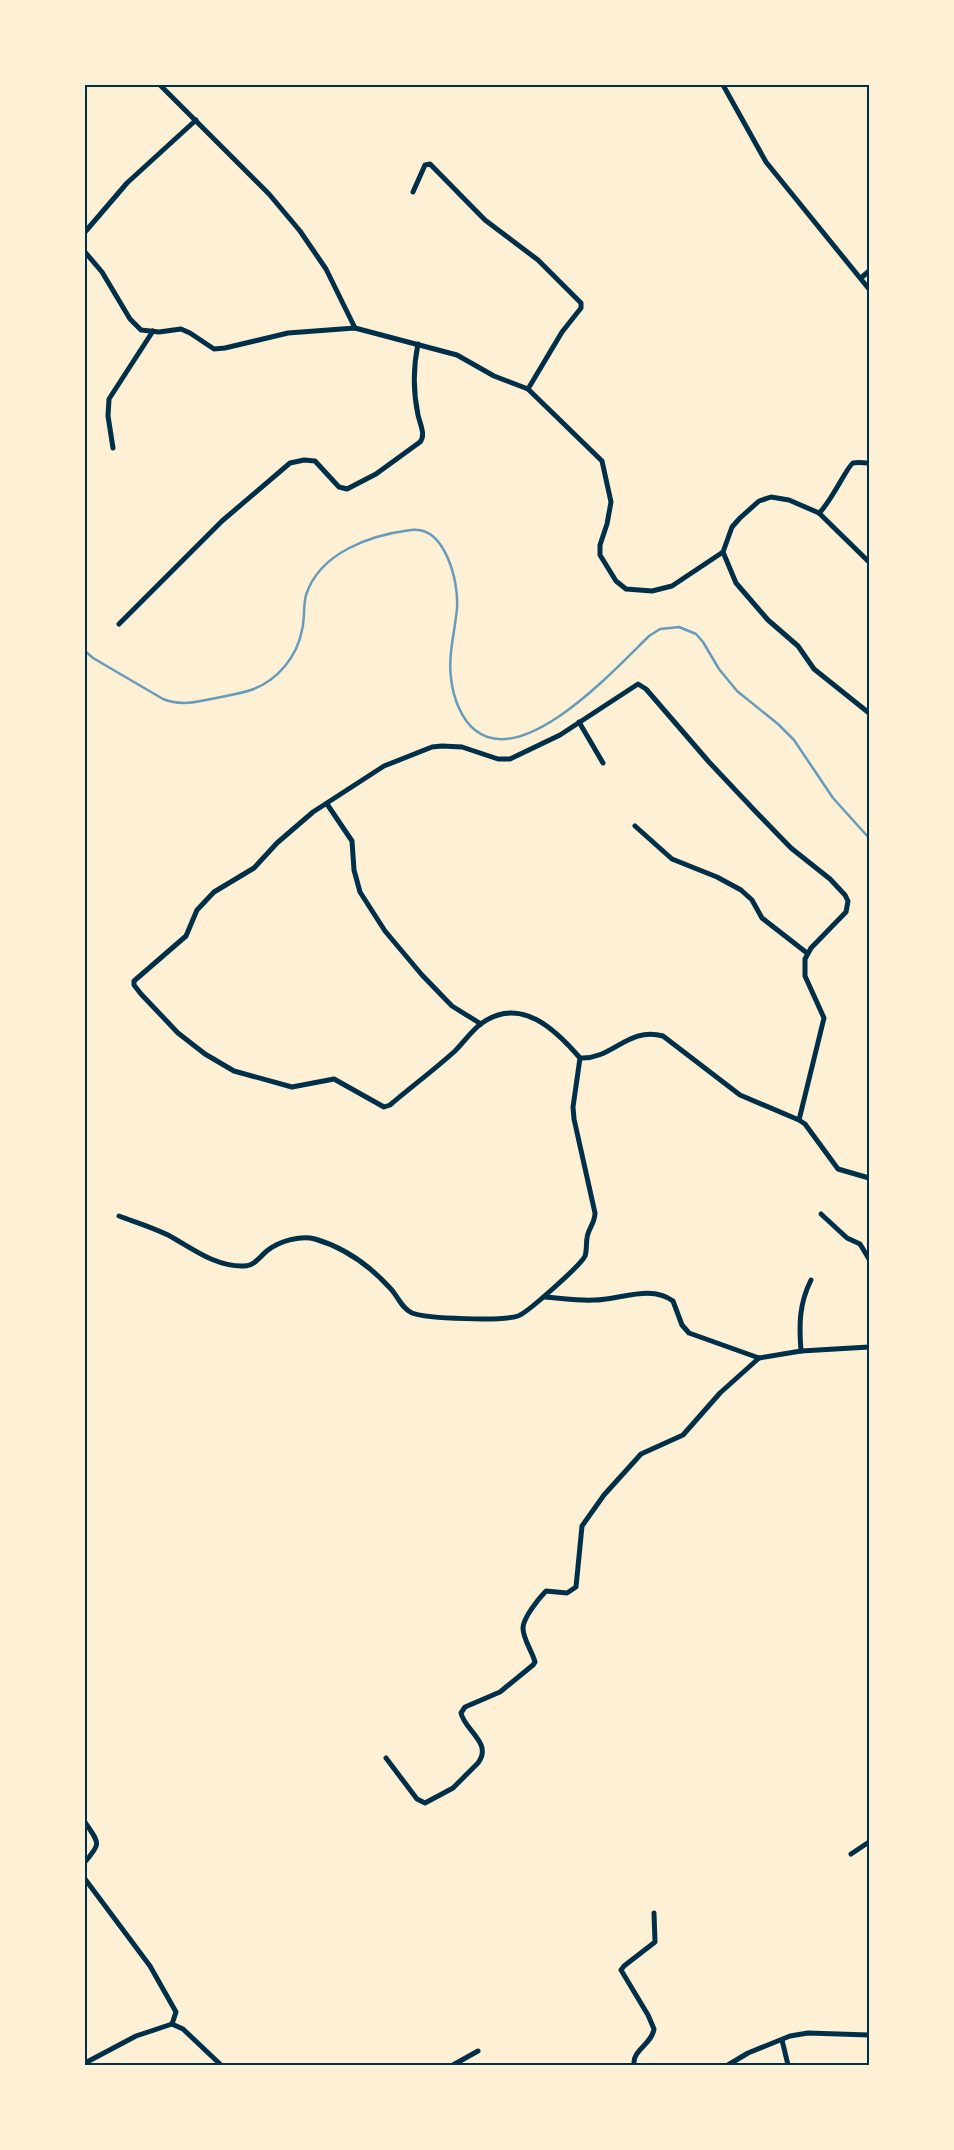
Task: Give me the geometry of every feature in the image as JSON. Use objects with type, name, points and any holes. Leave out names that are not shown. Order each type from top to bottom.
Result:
[{"type":"street","points":[[160,85],[269,194],[300,231],[326,269],[355,328]]},
{"type":"street","points":[[724,85],[766,162],[869,289]]},
{"type":"street","points":[[85,232],[128,183],[196,120]]},
{"type":"street","points":[[413,192],[425,165],[430,164],[485,220],[538,260],[581,303],[582,308],[562,332],[528,389]]},
{"type":"street","points":[[85,252],[102,272],[119,303],[141,330],[180,329],[190,333],[214,349],[288,333],[355,328],[462,357],[494,376],[528,389],[602,461],[611,502],[607,524],[600,545],[600,554],[620,586],[626,589],[642,591],[662,590],[672,586],[723,552],[732,527],[759,501],[776,496],[819,513],[869,562]]},
{"type":"street","points":[[861,278],[869,271]]},
{"type":"street","points":[[113,448],[108,416],[109,399],[153,331]]},
{"type":"street","points":[[119,624],[222,522],[290,463],[299,460],[315,461],[339,487],[347,489],[376,474],[420,442],[423,436],[416,401],[414,376],[414,363],[418,344]]},
{"type":"street","points":[[819,513],[840,486],[853,463],[869,464]]},
{"type":"street","points":[[723,552],[736,583],[762,614],[801,649],[814,669],[869,713]]},
{"type":"street","points":[[799,1120],[824,1018],[805,976],[804,967],[807,954],[847,909],[848,901],[830,879],[791,848],[763,820],[709,762],[646,689],[636,684],[547,743],[510,759],[489,758],[462,747],[432,747],[384,766],[302,821],[277,843],[254,868],[214,892],[197,910],[186,936],[137,978],[134,985],[178,1033],[205,1054],[234,1071],[292,1087],[334,1079],[384,1107],[390,1106],[423,1079],[455,1051],[481,1024],[507,1013],[530,1017],[552,1030],[580,1058],[595,1058],[635,1036],[643,1034],[663,1036],[740,1095],[799,1120],[812,1133],[838,1169],[869,1178]]},
{"type":"street","points":[[579,722],[602,762]]},
{"type":"street","points":[[328,804],[352,841],[354,870],[360,892],[385,931],[422,975],[452,1006],[481,1024]]},
{"type":"street","points":[[636,826],[672,859],[717,877],[742,890],[752,900],[762,918],[807,954]]},
{"type":"street","points":[[119,1216],[153,1228],[204,1256],[243,1266],[252,1264],[269,1249],[299,1238],[312,1238],[337,1246],[373,1271],[391,1289],[404,1308],[415,1314],[457,1318],[520,1316],[544,1297],[585,1257],[587,1236],[595,1220],[574,1119],[573,1107],[580,1058]]},
{"type":"street","points":[[821,1214],[847,1238],[860,1244],[869,1259]]},
{"type":"street","points":[[801,1351],[800,1315],[806,1291],[812,1280]]},
{"type":"street","points":[[544,1297],[590,1300],[648,1293],[662,1295],[673,1301],[682,1325],[689,1333],[759,1358],[801,1351],[869,1347]]},
{"type":"street","points":[[386,1758],[417,1799],[425,1803],[454,1788],[478,1763],[481,1759],[482,1749],[480,1741],[463,1721],[461,1713],[465,1707],[500,1692],[535,1662],[524,1632],[524,1622],[546,1591],[567,1593],[576,1587],[582,1526],[592,1511],[636,1458],[652,1448],[682,1435],[720,1393],[759,1358]]},
{"type":"street","points":[[85,1822],[97,1845],[96,1851],[85,1862]]},
{"type":"street","points":[[851,1854],[869,1842]]},
{"type":"street","points":[[85,1879],[154,1972],[176,2012],[172,2024]]},
{"type":"street","points":[[634,2065],[636,2054],[650,2040],[654,2029],[648,2015],[621,1970],[655,1942],[654,1913]]},
{"type":"street","points":[[85,2063],[136,2036],[172,2024],[183,2029],[221,2065]]},
{"type":"street","points":[[728,2065],[748,2053],[790,2036],[808,2033],[869,2035]]},
{"type":"street","points":[[782,2040],[788,2065]]},
{"type":"street","points":[[452,2065],[478,2051]]},
{"type":"waterway","points":[[85,651],[93,658],[163,699],[178,703],[199,701],[251,690],[269,681],[277,674],[296,650],[302,630],[306,595],[313,580],[323,567],[349,548],[364,541],[396,532],[423,531],[433,536],[441,546],[452,571],[457,608],[451,652],[451,678],[458,707],[475,730],[495,739],[518,737],[543,726],[568,710],[592,690],[649,636],[660,629],[679,627],[696,634],[719,669],[737,691],[778,724],[794,740],[833,798],[869,838]]}]
